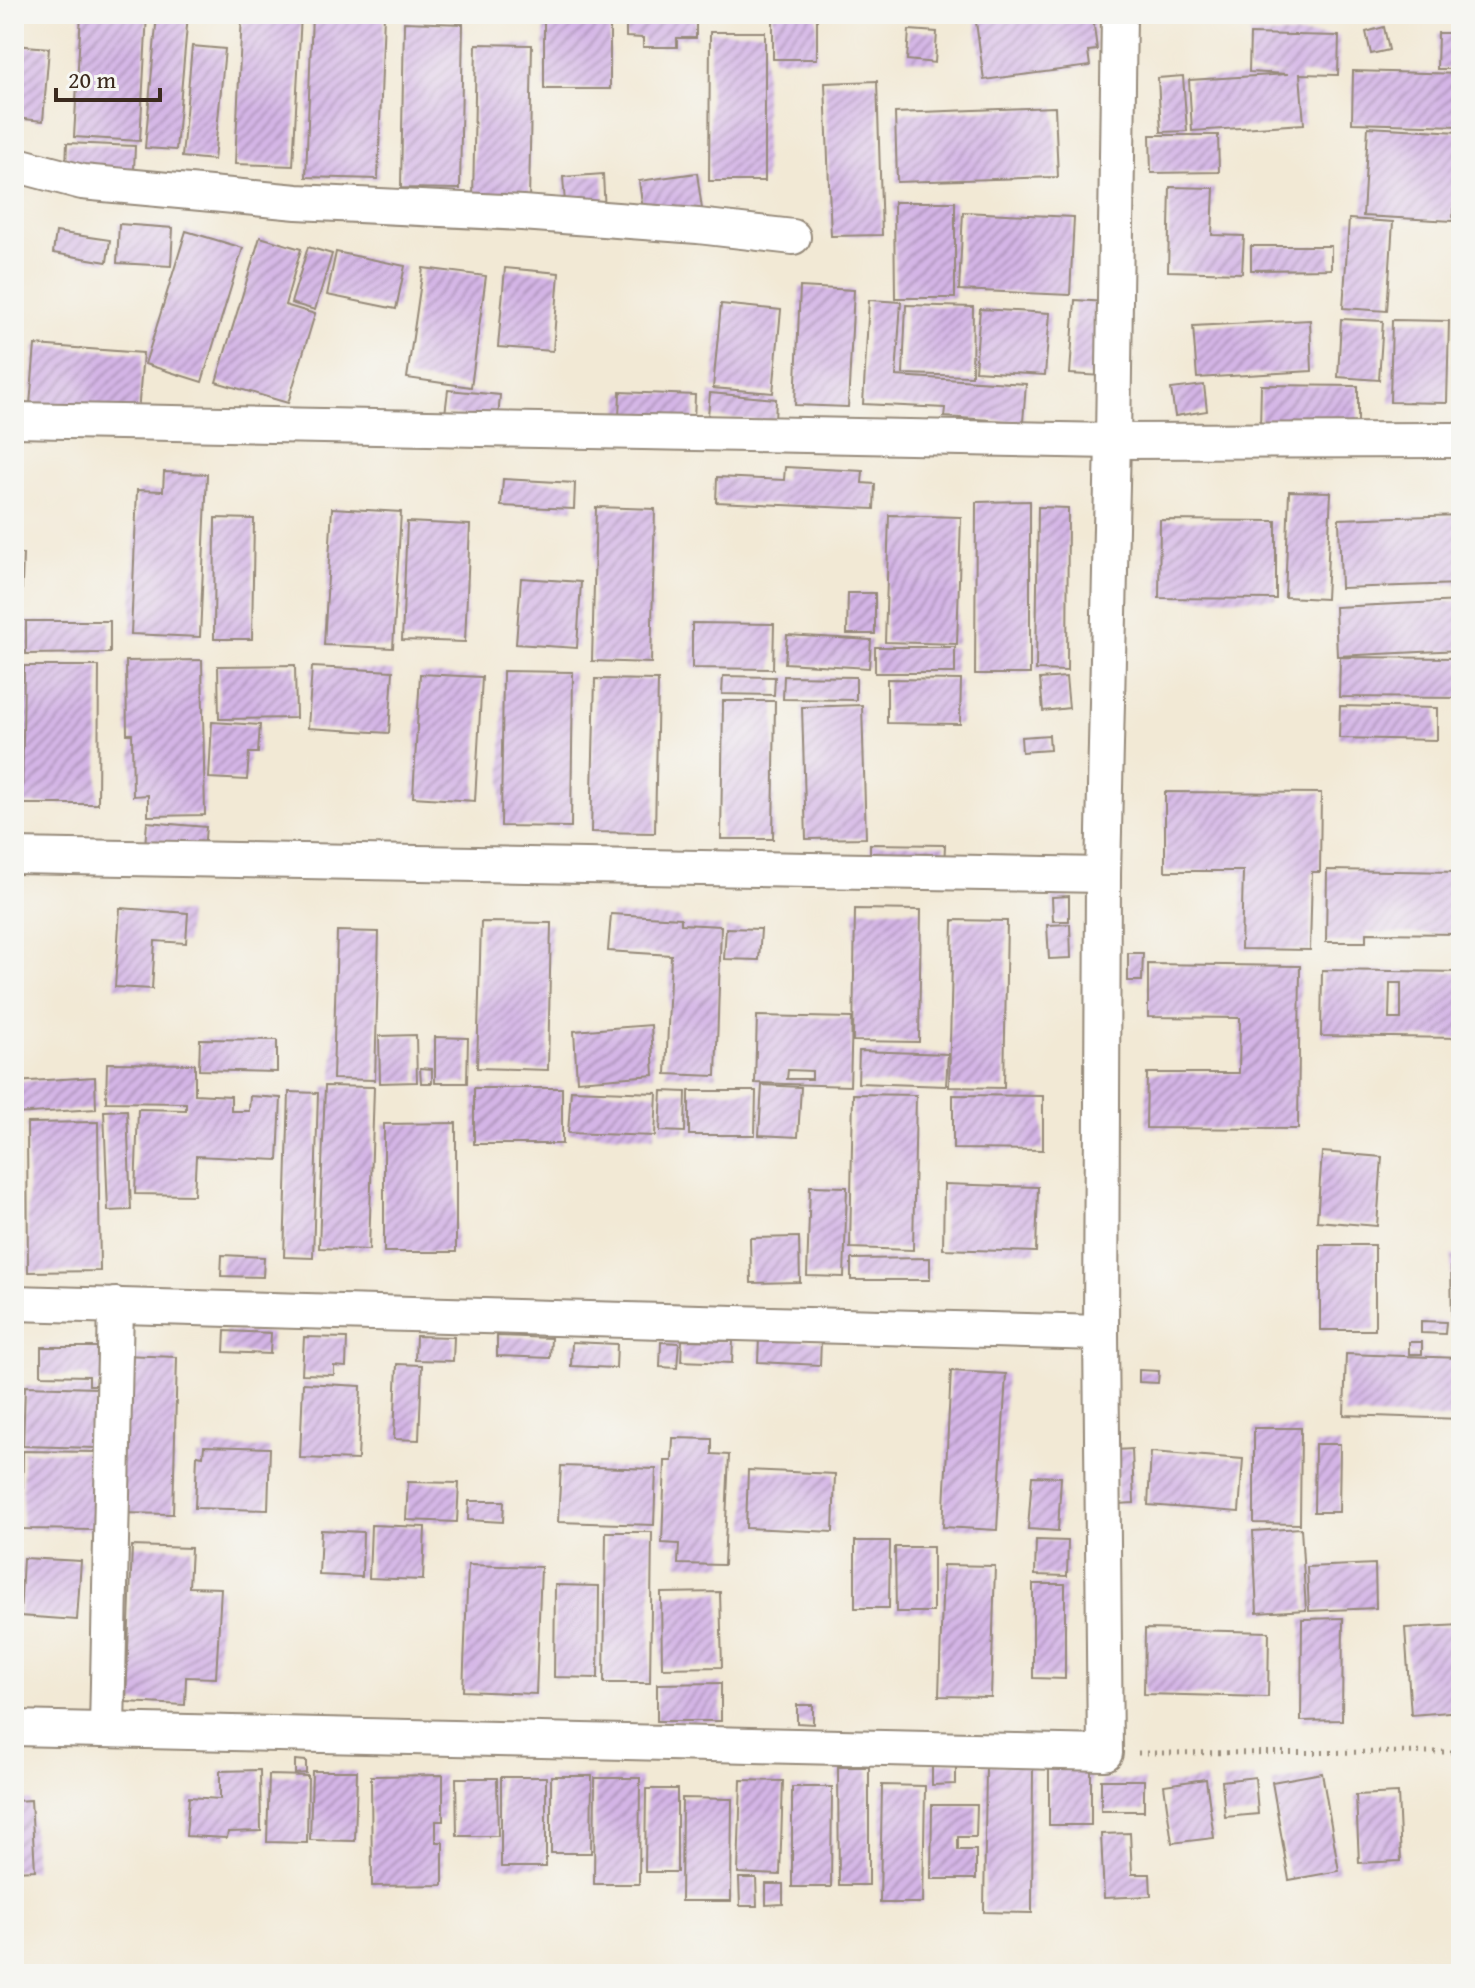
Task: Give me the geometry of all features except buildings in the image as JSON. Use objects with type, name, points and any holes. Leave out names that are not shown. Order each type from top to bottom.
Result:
[{"type":"street","points":[[14,1728],[1105,1753],[1101,1333],[1103,875],[1119,14]]},
{"type":"street","points":[[14,164],[82,182],[251,198],[537,214],[698,226],[793,237]]},
{"type":"street","points":[[14,420],[1113,441],[1461,440]]},
{"type":"street","points":[[14,856],[1103,875]]},
{"type":"street","points":[[14,1303],[1101,1333]]},
{"type":"street","points":[[107,1729],[116,1305]]},
{"type":"path","points":[[1105,1753],[1461,1752]]}]
